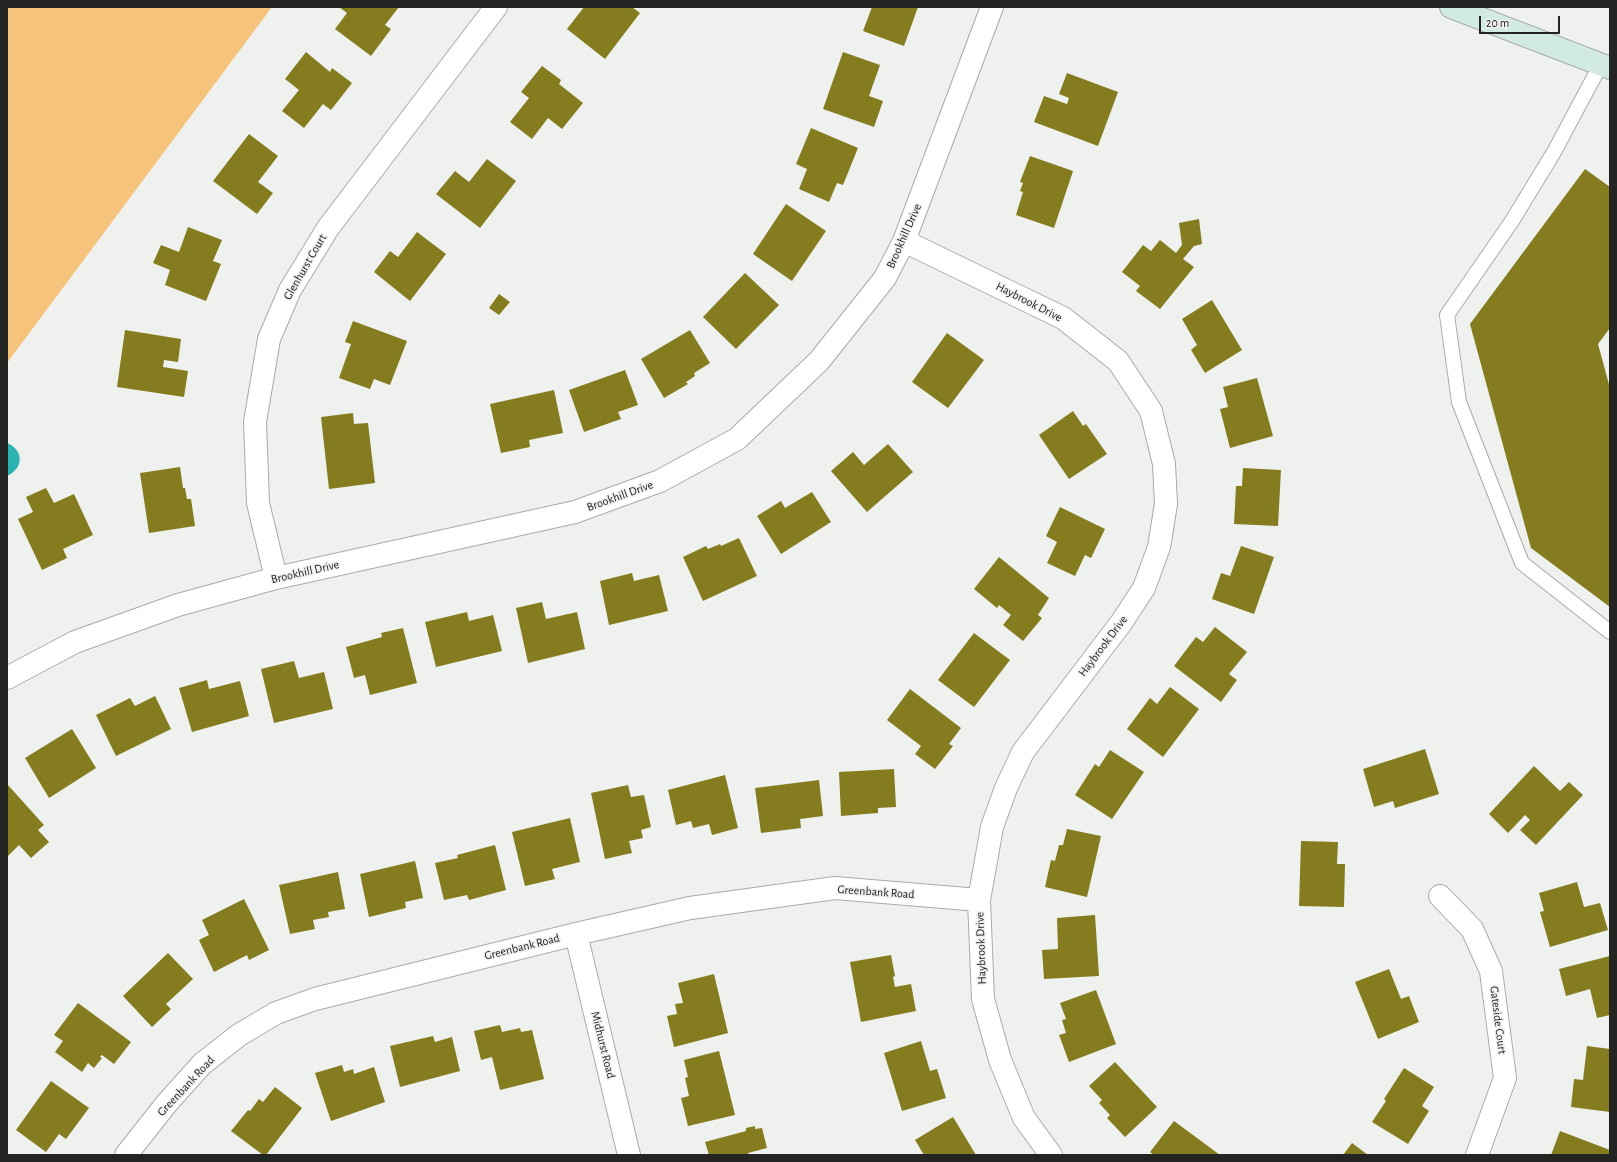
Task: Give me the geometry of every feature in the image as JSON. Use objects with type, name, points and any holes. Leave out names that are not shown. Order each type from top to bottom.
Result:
[{"type":"main road","points":[[1451,7],[1605,66]]},
{"type":"street","name":"Glenhurst Court","points":[[276,578],[258,503],[255,422],[269,339],[290,290],[328,228],[496,7]]},
{"type":"street","name":"Brookhill Drive","points":[[7,678],[75,642],[178,606],[276,578],[575,512],[660,481],[737,439],[819,361],[886,278],[904,241],[992,7]]},
{"type":"street","name":"Haybrook Drive","points":[[904,241],[1063,318],[1118,361],[1151,411],[1164,464],[1166,504],[1159,548],[1144,588],[1122,622],[1023,752],[1006,788],[992,827],[979,900],[983,999],[1000,1060],[1024,1118],[1051,1155]]},
{"type":"street","name":"Greenbank Road","points":[[126,1155],[167,1103],[202,1064],[239,1035],[276,1013],[315,999],[576,934],[690,908],[835,888],[979,900]]},
{"type":"street","name":"Gateside Court","points":[[1440,896],[1472,929],[1491,971],[1505,1078],[1477,1155]]},
{"type":"street","name":"Midhurst Road","points":[[576,934],[629,1155]]},
{"type":"lane","points":[[1605,66],[1512,221],[1447,315],[1459,402],[1522,563],[1610,632]]},
{"type":"shaded area","points":[[7,7],[272,7],[7,363]]},
{"type":"water","points":[[7,443],[17,450],[20,459],[17,468],[13,473],[7,476]]},
{"type":"building","points":[[339,7],[399,7],[385,25],[391,29],[371,56],[335,29],[347,13]]},
{"type":"building","points":[[584,7],[632,7],[640,13],[605,59],[567,29]]},
{"type":"building","points":[[872,7],[918,7],[904,46],[863,31]]},
{"type":"building","points":[[306,52],[330,72],[332,68],[352,83],[331,110],[323,104],[304,128],[282,111],[299,90],[285,79]]},
{"type":"building","points":[[843,52],[880,65],[869,96],[883,101],[874,127],[823,109]]},
{"type":"building","points":[[542,66],[561,80],[559,84],[583,103],[562,129],[548,118],[532,139],[510,122],[529,98],[521,92]]},
{"type":"building","points":[[1067,73],[1118,92],[1098,146],[1034,122],[1044,96],[1067,104],[1069,98],[1059,94]]},
{"type":"building","points":[[811,128],[858,148],[843,185],[837,183],[829,202],[799,189],[807,169],[796,164]]},
{"type":"building","points":[[249,134],[278,156],[258,182],[273,193],[257,214],[213,181]]},
{"type":"building","points":[[1030,156],[1073,171],[1054,228],[1016,215],[1023,192],[1020,191],[1023,183],[1020,182]]},
{"type":"building","points":[[487,159],[516,181],[480,228],[436,194],[455,171],[469,182]]},
{"type":"building","points":[[1585,169],[1610,187],[1610,328],[1598,344],[1610,388],[1610,607],[1531,548],[1470,324]]},
{"type":"building","points":[[786,204],[826,231],[792,281],[753,254]]},
{"type":"building","points":[[1199,219],[1202,244],[1194,246],[1183,259],[1194,267],[1160,309],[1136,291],[1140,286],[1122,272],[1143,245],[1151,251],[1160,240],[1176,253],[1182,245],[1179,223]]},
{"type":"building","points":[[188,227],[222,240],[213,261],[221,264],[206,301],[165,285],[170,270],[153,263],[161,245],[179,252]]},
{"type":"building","points":[[417,232],[446,254],[410,301],[374,272],[390,251],[398,257]]},
{"type":"building","points":[[745,273],[779,305],[736,349],[703,317]]},
{"type":"building","points":[[499,294],[510,302],[499,315],[489,308]]},
{"type":"building","points":[[1212,300],[1242,350],[1205,373],[1191,350],[1197,345],[1182,319]]},
{"type":"building","points":[[353,321],[407,341],[390,385],[374,379],[370,389],[339,378],[351,344],[345,342]]},
{"type":"building","points":[[125,330],[181,339],[178,362],[164,360],[163,367],[188,371],[184,397],[117,387]]},
{"type":"building","points":[[690,330],[710,363],[694,373],[695,376],[686,382],[688,384],[664,398],[641,359]]},
{"type":"building","points":[[947,333],[984,360],[948,408],[912,382]]},
{"type":"building","points":[[625,370],[638,405],[618,412],[621,419],[584,432],[569,390]]},
{"type":"building","points":[[1257,378],[1273,436],[1230,448],[1220,409],[1228,407],[1223,387]]},
{"type":"building","points":[[554,390],[563,433],[529,440],[530,447],[501,453],[490,404]]},
{"type":"building","points":[[1073,411],[1083,426],[1086,424],[1107,454],[1069,479],[1039,435]]},
{"type":"building","points":[[353,413],[354,424],[368,423],[375,483],[329,489],[321,417]]},
{"type":"building","points":[[888,444],[913,472],[867,512],[831,471],[853,452],[864,465]]},
{"type":"building","points":[[180,467],[183,488],[185,488],[187,499],[191,499],[195,526],[149,533],[140,473]]},
{"type":"building","points":[[1243,468],[1281,470],[1278,526],[1234,524],[1236,486],[1242,486]]},
{"type":"building","points":[[46,488],[54,503],[74,494],[93,535],[63,549],[67,558],[42,570],[18,519],[33,512],[26,497]]},
{"type":"building","points":[[812,492],[831,522],[781,554],[757,516],[781,501],[785,508]]},
{"type":"building","points":[[1060,507],[1105,529],[1091,558],[1085,555],[1075,576],[1047,563],[1057,542],[1046,536]]},
{"type":"building","points":[[739,538],[757,576],[703,601],[683,557],[706,546],[708,549],[720,544],[721,546]]},
{"type":"building","points":[[1241,546],[1274,557],[1254,614],[1212,599],[1221,573],[1230,576]]},
{"type":"building","points":[[999,557],[1049,598],[1038,615],[1042,618],[1023,641],[1003,625],[1011,615],[999,605],[997,608],[974,589]]},
{"type":"building","points":[[632,573],[634,581],[659,575],[668,611],[609,625],[600,581]]},
{"type":"building","points":[[542,602],[546,619],[577,612],[585,649],[528,663],[516,608]]},
{"type":"building","points":[[467,612],[469,621],[493,615],[502,651],[436,667],[425,622]]},
{"type":"building","points":[[1215,627],[1247,652],[1229,674],[1237,680],[1221,702],[1174,666],[1196,637],[1203,642]]},
{"type":"building","points":[[403,628],[417,683],[370,695],[365,675],[354,678],[346,647],[382,637],[381,633]]},
{"type":"building","points":[[974,633],[1010,660],[974,707],[938,680]]},
{"type":"building","points":[[294,661],[299,678],[324,672],[333,709],[274,723],[261,669]]},
{"type":"building","points":[[207,680],[209,689],[240,681],[249,716],[192,732],[179,688]]},
{"type":"building","points":[[1170,687],[1199,709],[1163,757],[1127,729],[1150,698],[1157,704]]},
{"type":"building","points":[[910,689],[961,728],[949,744],[953,746],[935,769],[915,754],[921,746],[887,720]]},
{"type":"building","points":[[155,696],[171,729],[116,756],[96,715],[130,698],[135,706]]},
{"type":"building","points":[[72,729],[96,768],[49,798],[25,758]]},
{"type":"building","points":[[1425,749],[1439,794],[1395,808],[1393,801],[1374,807],[1363,769]]},
{"type":"building","points":[[1110,750],[1144,772],[1112,819],[1075,795],[1095,764],[1099,767]]},
{"type":"building","points":[[1534,766],[1560,791],[1569,782],[1583,795],[1536,845],[1520,830],[1530,820],[1525,815],[1508,833],[1489,814]]},
{"type":"building","points":[[894,769],[896,807],[878,808],[878,813],[841,816],[839,772]]},
{"type":"building","points":[[725,775],[738,828],[712,835],[709,824],[693,828],[691,821],[676,825],[668,790]]},
{"type":"building","points":[[819,780],[823,816],[800,819],[801,828],[761,833],[755,788]]},
{"type":"building","points":[[7,784],[44,825],[38,830],[49,842],[31,858],[19,845],[7,857]]},
{"type":"building","points":[[628,785],[631,797],[644,795],[651,827],[641,830],[643,838],[629,841],[632,853],[605,859],[591,793]]},
{"type":"building","points":[[570,818],[580,862],[552,869],[555,879],[525,886],[512,832]]},
{"type":"building","points":[[1067,829],[1101,836],[1087,897],[1045,887],[1051,860],[1055,861],[1059,845],[1063,845]]},
{"type":"building","points":[[1301,841],[1338,842],[1337,864],[1345,864],[1344,907],[1299,906]]},
{"type":"building","points":[[495,845],[506,890],[469,900],[467,895],[444,900],[435,863],[458,858],[457,855]]},
{"type":"building","points":[[415,861],[423,898],[405,902],[406,908],[369,917],[360,874]]},
{"type":"building","points":[[338,872],[345,909],[328,912],[329,917],[313,920],[315,929],[290,934],[279,885]]},
{"type":"building","points":[[1577,882],[1584,907],[1600,903],[1608,930],[1550,947],[1540,912],[1544,911],[1539,893]]},
{"type":"building","points":[[244,899],[269,950],[249,960],[247,955],[214,972],[199,940],[209,935],[202,920]]},
{"type":"building","points":[[1095,915],[1099,976],[1044,979],[1042,950],[1058,949],[1057,918]]},
{"type":"building","points":[[168,953],[193,979],[166,1004],[171,1009],[152,1027],[123,996]]},
{"type":"building","points":[[891,955],[895,976],[893,977],[895,987],[911,984],[916,1011],[861,1022],[850,962]]},
{"type":"building","points":[[1610,956],[1610,1015],[1597,1018],[1590,989],[1566,996],[1559,969]]},
{"type":"building","points":[[1389,969],[1401,999],[1409,996],[1419,1022],[1378,1039],[1355,982]]},
{"type":"building","points":[[714,974],[728,1033],[674,1047],[667,1016],[677,1014],[675,1004],[683,1003],[678,983]]},
{"type":"building","points":[[1096,990],[1116,1044],[1069,1062],[1059,1035],[1066,1033],[1062,1020],[1066,1019],[1060,1003]]},
{"type":"building","points":[[78,1003],[131,1042],[114,1064],[102,1055],[100,1057],[102,1058],[94,1068],[88,1063],[82,1072],[55,1052],[63,1041],[54,1035]]},
{"type":"building","points":[[500,1025],[502,1032],[520,1028],[521,1032],[532,1030],[544,1079],[500,1090],[492,1057],[481,1060],[474,1031]]},
{"type":"building","points":[[433,1036],[435,1042],[452,1037],[460,1071],[400,1087],[390,1046]]},
{"type":"building","points":[[921,1041],[930,1071],[937,1069],[946,1098],[902,1111],[884,1053]]},
{"type":"building","points":[[1587,1046],[1610,1049],[1610,1112],[1571,1107],[1574,1079],[1583,1080]]},
{"type":"building","points":[[719,1051],[735,1115],[688,1126],[681,1098],[689,1096],[685,1078],[688,1077],[684,1060]]},
{"type":"building","points":[[1115,1062],[1157,1107],[1125,1137],[1107,1118],[1110,1115],[1099,1103],[1102,1100],[1089,1086]]},
{"type":"building","points":[[342,1065],[344,1072],[353,1069],[354,1074],[374,1067],[385,1102],[331,1121],[315,1073]]},
{"type":"building","points":[[1404,1068],[1434,1087],[1422,1106],[1429,1111],[1408,1144],[1372,1122],[1386,1101],[1384,1099]]},
{"type":"building","points":[[51,1081],[89,1108],[66,1139],[59,1134],[46,1152],[16,1130]]},
{"type":"building","points":[[275,1087],[302,1108],[266,1155],[263,1155],[231,1131],[259,1099],[263,1102]]},
{"type":"building","points":[[953,1117],[976,1155],[924,1155],[915,1140]]},
{"type":"building","points":[[1174,1121],[1220,1155],[1154,1155],[1150,1152]]},
{"type":"building","points":[[755,1126],[755,1129],[762,1128],[767,1148],[748,1153],[749,1155],[709,1155],[705,1142],[746,1131],[746,1128]]},
{"type":"building","points":[[1560,1131],[1610,1150],[1610,1155],[1551,1155]]},
{"type":"building","points":[[1352,1143],[1368,1155],[1343,1155]]}]
